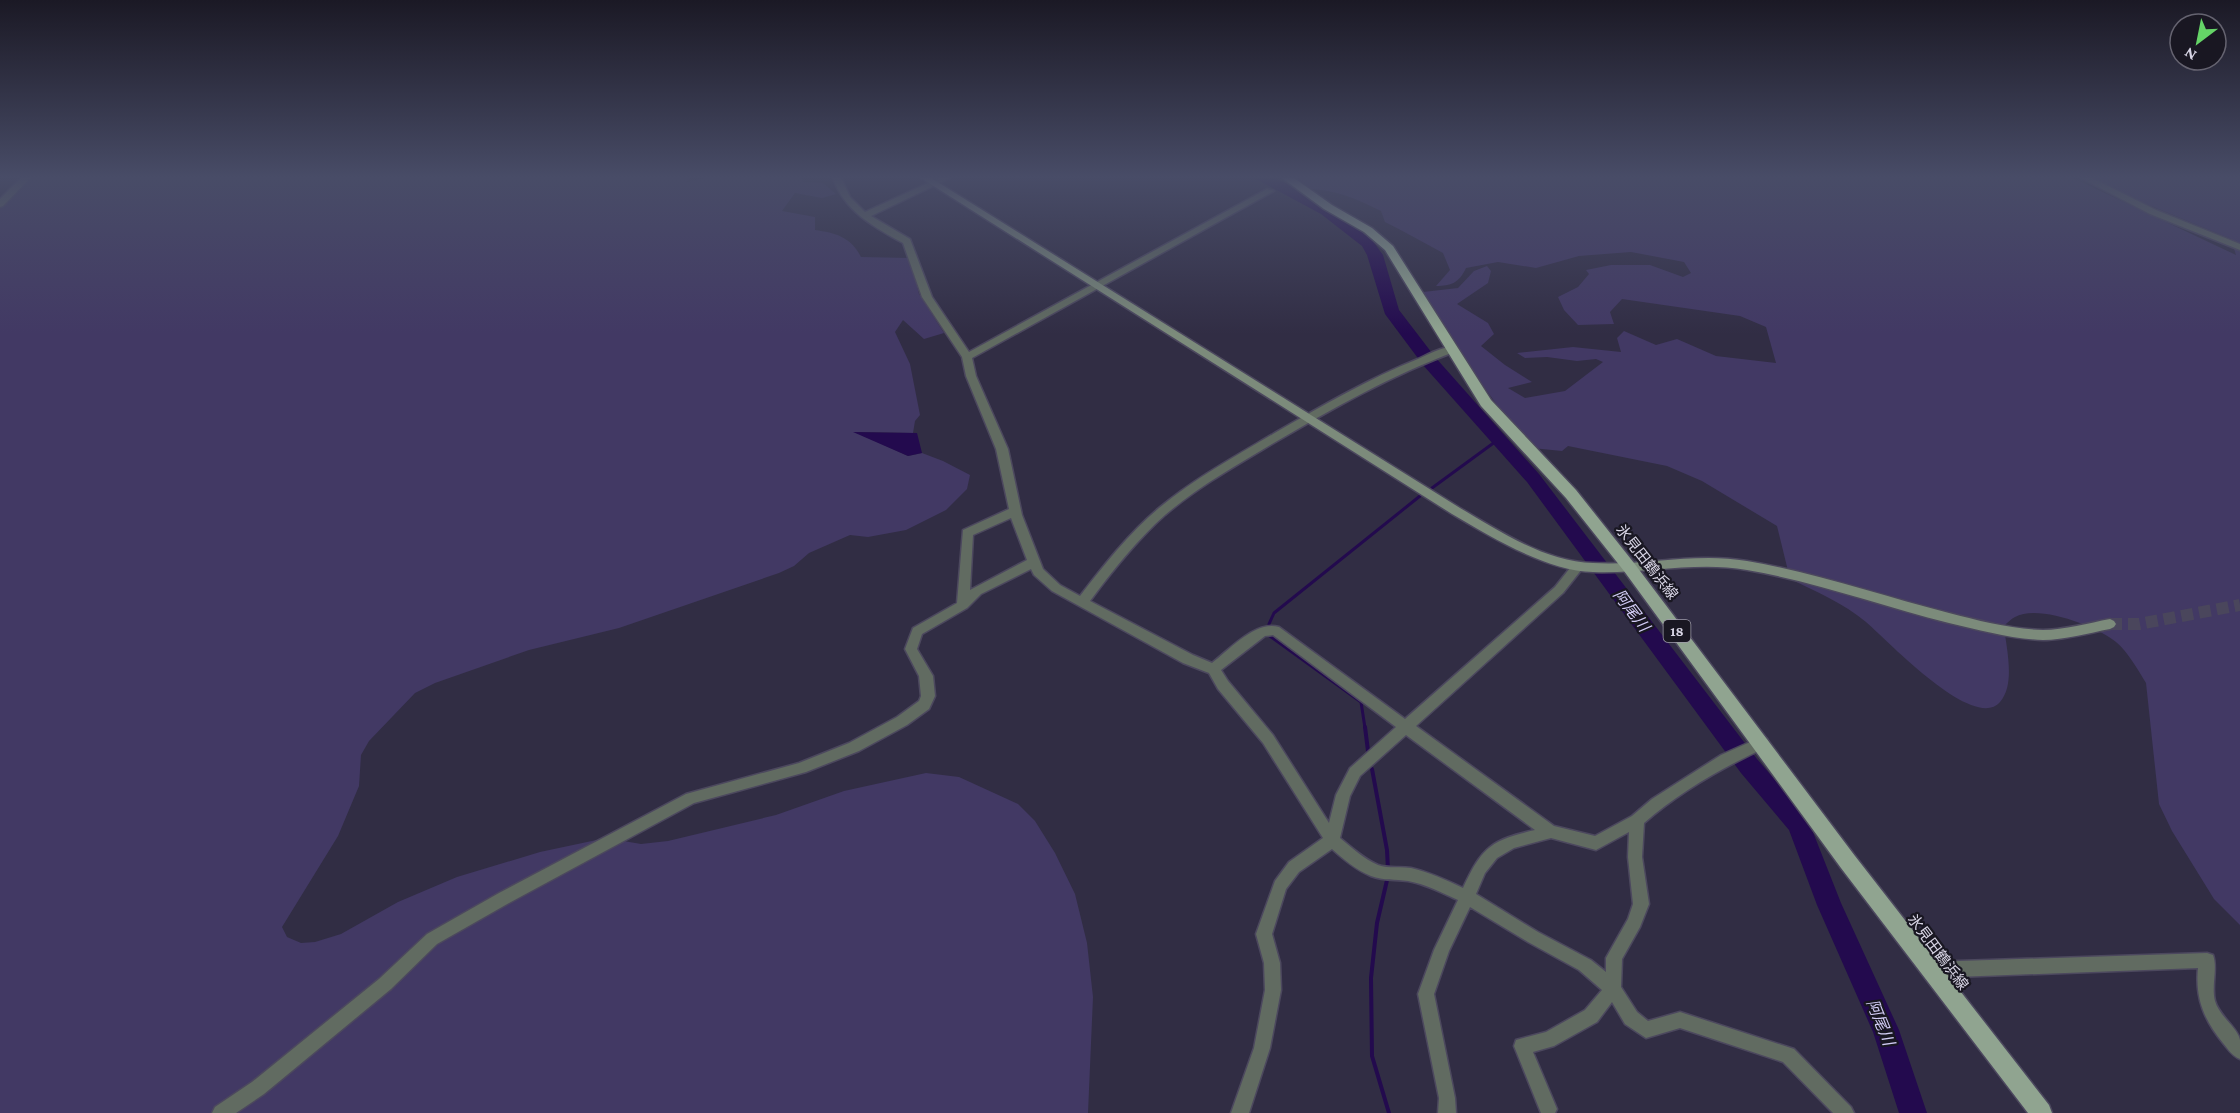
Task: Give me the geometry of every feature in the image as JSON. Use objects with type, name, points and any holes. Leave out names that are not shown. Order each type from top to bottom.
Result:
[{"type":"main road","name":"氷見田鶴浜線","points":[[1368,230],[1389,248],[1447,351],[1495,416],[1571,494],[1622,567],[1757,746],[2041,1113]]},
{"type":"street","points":[[886,230],[907,241],[927,297],[967,357],[971,376],[1002,449],[1015,511],[1038,572],[1056,588],[1188,658],[1214,669],[1223,685],[1268,738],[1332,840],[1353,858],[1373,870],[1387,874],[1408,874],[1434,881],[1467,897],[1533,937],[1585,964],[1613,989],[1631,1018],[1646,1030],[1680,1020],[1788,1055],[1845,1113]]},
{"type":"street","points":[[1006,230],[1307,418],[1484,527],[1516,544],[1578,566],[1592,568],[1708,562],[1744,565],[1798,576],[2006,632],[2045,635],[2110,624]]},
{"type":"street","points":[[967,357],[1199,230]]},
{"type":"street","points":[[2196,230],[2240,248]]},
{"type":"street","points":[[1082,602],[1119,554],[1161,512],[1211,475],[1350,394],[1447,351]]},
{"type":"street","points":[[963,605],[967,533],[1015,511]]},
{"type":"street","points":[[221,1113],[258,1088],[385,984],[432,939],[691,798],[801,768],[854,747],[902,721],[924,705],[928,696],[926,676],[911,649],[918,631],[963,605],[977,591],[1034,562]]},
{"type":"street","points":[[1240,1113],[1262,1048],[1273,990],[1272,963],[1264,934],[1280,886],[1294,867],[1332,840],[1343,795],[1355,772],[1559,590],[1578,566]]},
{"type":"street","points":[[1214,669],[1262,631],[1275,630],[1551,832],[1596,843],[1637,820],[1657,803],[1726,759],[1757,746]]},
{"type":"street","points":[[1548,1109],[1522,1046],[1548,1040],[1591,1016],[1613,989],[1614,958],[1635,922],[1641,904],[1636,866],[1637,820]]},
{"type":"street","points":[[1447,1113],[1447,1098],[1426,994],[1442,950],[1480,868],[1497,849],[1511,842],[1551,832]]},
{"type":"street","points":[[1929,970],[2207,960],[2204,983],[2206,1003],[2219,1025],[2240,1051]]},
{"type":"shaded area","points":[[0,230],[815,230],[848,240],[861,257],[910,258],[919,294],[944,333],[924,339],[903,320],[895,332],[910,364],[920,415],[915,421],[913,433],[855,432],[908,456],[922,453],[943,461],[970,475],[967,489],[946,510],[906,530],[868,537],[850,535],[809,553],[794,566],[779,573],[619,628],[529,650],[435,683],[415,693],[369,741],[361,755],[359,786],[338,836],[282,927],[287,937],[301,943],[315,942],[341,934],[398,902],[457,877],[540,852],[606,838],[641,844],[668,841],[776,815],[844,791],[926,773],[959,777],[1018,804],[1035,821],[1055,853],[1075,894],[1087,943],[1093,997],[1088,1113],[0,1113]]},
{"type":"shaded area","points":[[1400,230],[2183,230],[2236,255],[2231,239],[2209,230],[2240,230],[2240,925],[2214,899],[2172,831],[2159,804],[2146,683],[2129,656],[2116,642],[2081,624],[2052,615],[2038,613],[2015,617],[2004,626],[2009,676],[2005,694],[2000,702],[1988,708],[1971,705],[1951,695],[1910,663],[1857,615],[1830,598],[1790,579],[1777,526],[1702,481],[1667,466],[1568,446],[1562,451],[1532,448],[1488,392],[1423,292],[1458,288],[1474,271],[1487,266],[1491,271],[1488,283],[1457,304],[1488,323],[1494,334],[1481,346],[1532,382],[1508,388],[1525,398],[1565,391],[1603,362],[1596,359],[1577,361],[1547,357],[1525,358],[1517,353],[1573,347],[1621,352],[1617,338],[1624,331],[1656,345],[1677,339],[1716,356],[1776,363],[1766,327],[1740,316],[1622,299],[1610,312],[1614,324],[1578,325],[1564,310],[1558,297],[1578,287],[1589,274],[1586,270],[1611,265],[1650,265],[1683,277],[1691,273],[1684,262],[1631,252],[1579,256],[1536,268],[1498,262],[1466,268],[1454,283],[1436,286],[1450,270],[1443,253]]},
{"type":"shaded area","points":[[853,432],[917,433],[922,453],[908,456]]},
{"type":"waterway","name":"阿尾川","points":[[1350,230],[1367,243],[1375,255],[1391,311],[1429,361],[1533,478],[1749,766],[1799,824],[1829,905],[1886,1030],[1913,1113]]},
{"type":"waterway","points":[[1432,488],[1499,439]]},
{"type":"waterway","points":[[1269,624],[1274,613],[1420,496]]},
{"type":"waterway","points":[[1267,634],[1361,702],[1365,728]]},
{"type":"waterway","points":[[1365,727],[1368,751]]},
{"type":"waterway","points":[[1372,769],[1387,850],[1388,870]]},
{"type":"waterway","points":[[1388,876],[1377,923],[1371,978],[1372,1056],[1389,1113]]},
{"type":"tunnel","points":[[2110,624],[2139,624],[2240,605]]}]
